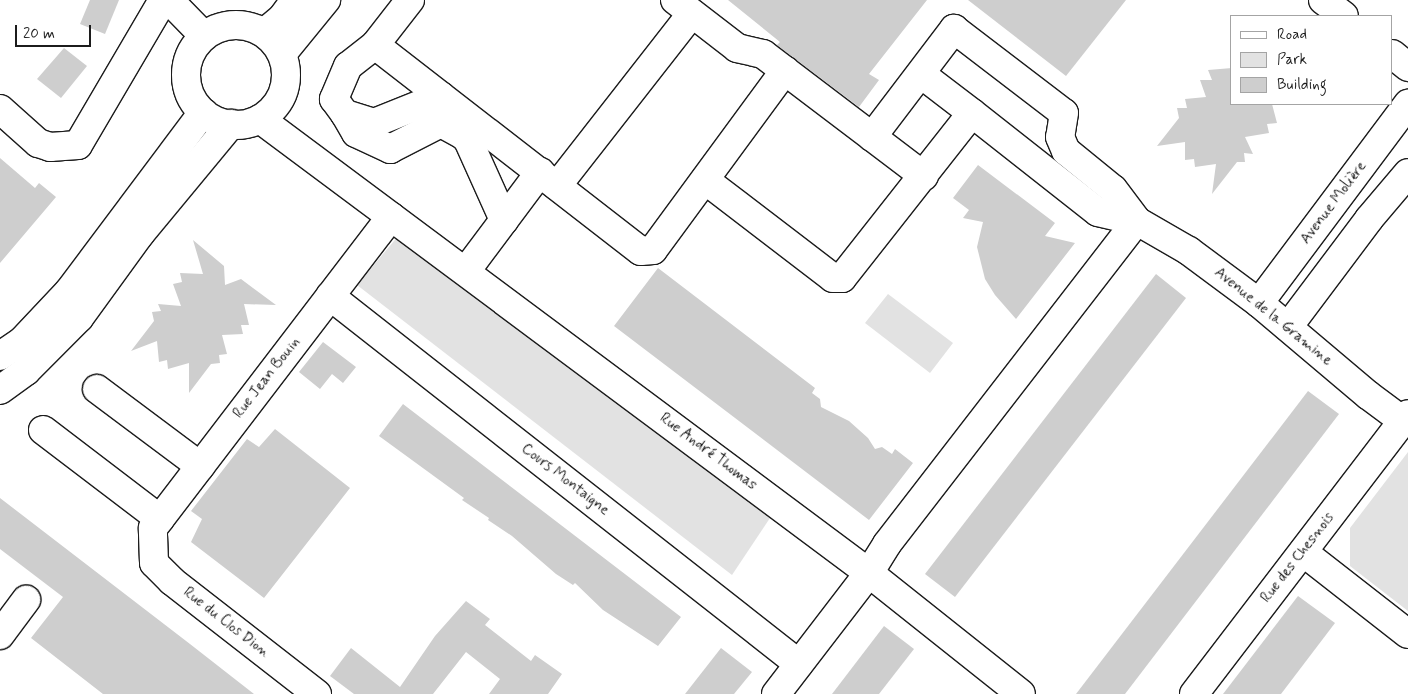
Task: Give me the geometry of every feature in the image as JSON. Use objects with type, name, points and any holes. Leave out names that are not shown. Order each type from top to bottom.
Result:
[{"type":"street","points":[[0,109],[38,144],[50,147],[66,147],[78,144],[163,0]]},
{"type":"street","points":[[169,0],[204,36]]},
{"type":"street","points":[[264,33],[282,18],[295,0]]},
{"type":"street","points":[[282,54],[326,0]]},
{"type":"street","points":[[410,0],[375,45],[348,66],[334,99],[356,133],[390,150],[452,129]]},
{"type":"street","points":[[1324,0],[1343,15]]},
{"type":"street","points":[[466,271],[504,220],[549,179],[684,6],[737,48],[763,54],[924,176]]},
{"type":"street","points":[[233,24],[249,26],[264,33],[282,54],[286,68],[283,90],[272,110],[246,124],[232,124],[216,120],[203,112],[192,99],[187,83],[187,65],[193,50],[204,36],[217,28],[233,24]]},
{"type":"street","points":[[872,137],[954,29],[1064,113],[1060,137],[1066,151],[1113,189],[1137,221]]},
{"type":"street","points":[[375,45],[641,251],[653,250],[785,70]]},
{"type":"street","points":[[1393,55],[1408,67]]},
{"type":"street","points":[[921,74],[1098,212],[1137,221]]},
{"type":"street","points":[[344,114],[374,123],[441,96]]},
{"type":"street","name":"Avenue Molière","points":[[1260,303],[1408,104]]},
{"type":"street","points":[[416,107],[468,140],[504,220]]},
{"type":"street","points":[[0,356],[22,341],[70,290],[203,112]]},
{"type":"street","points":[[705,180],[833,278],[842,278],[972,113]]},
{"type":"street","name":"Rue André Thomas","points":[[260,118],[869,573],[1021,694]]},
{"type":"street","points":[[0,390],[26,371],[79,318],[140,234],[232,124]]},
{"type":"street","points":[[1288,327],[1369,219],[1408,173]]},
{"type":"street","name":"Rue Jean Bouin","points":[[156,531],[200,466],[391,217]]},
{"type":"street","points":[[776,694],[869,573],[887,544],[1137,221]]},
{"type":"street","name":"Avenue de la Gramine","points":[[1137,221],[1189,251],[1260,303],[1368,395],[1405,417]]},
{"type":"street","name":"Cours Montaigne","points":[[330,296],[799,664]]},
{"type":"street","points":[[98,389],[200,466]]},
{"type":"street","name":"Rue des Chesnois","points":[[1194,694],[1405,417]]},
{"type":"street","points":[[42,430],[156,531]]},
{"type":"street","name":"Rue du Clos Dion","points":[[156,531],[154,563],[172,581],[317,694]]},
{"type":"street","points":[[1303,552],[1408,634]]},
{"type":"street","points":[[0,635],[26,600]]},
{"type":"green space","points":[[399,235],[772,515],[732,575],[357,285]]},
{"type":"green space","points":[[888,294],[953,343],[930,373],[865,323]]},
{"type":"green space","points":[[1408,452],[1408,611],[1350,566],[1350,528]]},
{"type":"building","points":[[90,0],[119,0],[105,34],[80,24]]},
{"type":"building","points":[[728,0],[927,0],[869,74],[879,80],[859,107],[777,45],[780,42]]},
{"type":"building","points":[[968,0],[1126,0],[1066,76]]},
{"type":"building","points":[[64,48],[87,66],[61,98],[37,79]]},
{"type":"building","points":[[1230,68],[1230,105],[1272,105],[1277,123],[1267,124],[1269,133],[1245,137],[1253,154],[1244,153],[1245,162],[1237,162],[1212,194],[1216,164],[1195,167],[1194,159],[1185,160],[1185,142],[1157,146],[1179,118],[1177,108],[1187,108],[1185,99],[1206,97],[1200,80],[1212,80],[1208,70]]},
{"type":"building","points":[[0,158],[35,188],[39,183],[56,197],[0,263]]},
{"type":"building","points":[[978,165],[1055,223],[1045,236],[1075,243],[1016,319],[995,295],[985,279],[977,247],[983,222],[963,218],[969,210],[953,198]]},
{"type":"building","points":[[193,240],[224,266],[225,285],[241,279],[276,305],[244,304],[249,325],[241,325],[243,334],[222,335],[227,354],[219,355],[220,363],[211,364],[189,393],[189,363],[168,369],[167,360],[159,362],[157,341],[131,351],[154,321],[152,312],[161,311],[158,304],[181,306],[173,284],[182,282],[180,273],[203,274]]},
{"type":"building","points":[[658,268],[815,388],[812,393],[820,399],[821,407],[849,421],[868,438],[875,449],[882,447],[892,454],[895,449],[913,463],[869,520],[614,326]]},
{"type":"building","points":[[1156,274],[1186,298],[955,597],[925,574]]},
{"type":"building","points":[[323,342],[356,367],[343,383],[332,374],[320,389],[299,372]]},
{"type":"building","points":[[1308,391],[1339,414],[1125,694],[1076,694]]},
{"type":"building","points":[[403,404],[681,617],[658,646],[603,610],[575,583],[573,585],[556,574],[512,536],[462,500],[464,498],[379,436]]},
{"type":"building","points":[[275,429],[350,488],[264,598],[191,542],[202,519],[191,511],[247,439],[259,447]]},
{"type":"building","points":[[0,498],[254,694],[103,694],[31,638],[63,597],[0,549]]},
{"type":"building","points":[[1298,596],[1335,623],[1281,694],[1223,694]]},
{"type":"building","points":[[466,601],[490,619],[485,625],[531,661],[535,655],[562,674],[548,694],[489,694],[500,679],[466,652],[433,694],[354,694],[330,676],[351,648],[400,687],[435,636]]},
{"type":"building","points":[[884,626],[914,649],[879,694],[832,694]]},
{"type":"building","points":[[721,648],[752,672],[734,694],[685,694]]}]
